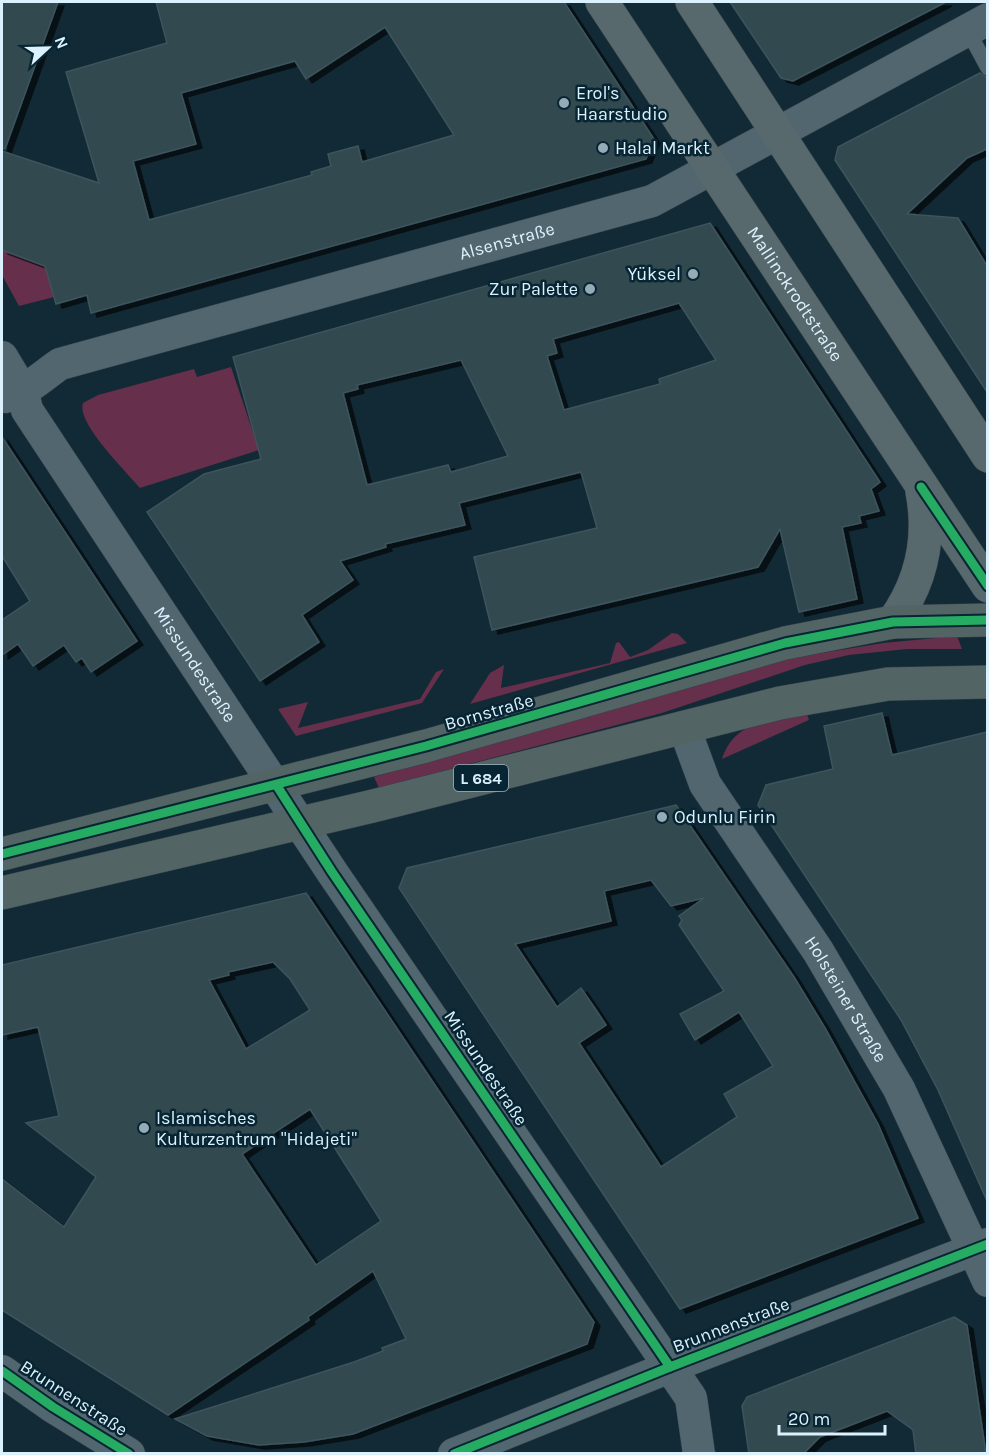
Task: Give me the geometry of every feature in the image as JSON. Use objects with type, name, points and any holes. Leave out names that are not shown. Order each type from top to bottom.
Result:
[{"type":"main road","name":"Mallinckrodtstraße","points":[[602,2],[987,586]]},
{"type":"main road","points":[[692,2],[778,130],[987,456]]},
{"type":"main road","points":[[893,622],[909,600],[924,554],[927,517],[921,487]]},
{"type":"main road","name":"Bornstraße","points":[[2,854],[277,786],[715,665],[785,643],[893,622],[987,620]]},
{"type":"main road","name":"L 684","points":[[2,893],[299,823],[780,703],[888,684],[987,682]]},
{"type":"street","name":"Alsenstraße","points":[[12,395],[60,364],[652,201],[713,169],[778,130],[977,24]]},
{"type":"street","name":"Missundestraße","points":[[2,357],[12,395],[27,410],[277,786],[299,823],[691,1398],[699,1454]]},
{"type":"street","name":"Holsteiner Straße","points":[[684,727],[705,784],[818,951],[899,1089],[980,1247],[987,1281]]},
{"type":"street","name":"Brunnenstraße","points":[[454,1454],[670,1366],[980,1247]]},
{"type":"street","name":"Brunnenstraße","points":[[2,1371],[53,1407],[129,1454]]},
{"type":"lane","points":[[977,24],[987,68]]},
{"type":"shaded area","points":[[2,250],[45,266],[54,297],[19,306],[2,275]]},
{"type":"shaded area","points":[[231,367],[259,450],[140,488],[95,434],[83,412],[83,403],[98,395],[194,369],[197,377]]},
{"type":"shaded area","points":[[672,633],[678,634],[687,643],[470,704],[490,673],[504,665],[501,688],[610,663],[616,643],[619,642],[630,657],[648,650]]},
{"type":"shaded area","points":[[957,636],[962,649],[907,649],[849,655],[805,665],[662,713],[379,788],[374,777],[791,658],[883,643]]},
{"type":"shaded area","points":[[444,669],[422,703],[296,736],[278,709],[308,702],[298,728],[420,699],[436,672]]},
{"type":"shaded area","points":[[807,714],[809,720],[722,759],[728,746],[745,729],[768,721]]},
{"type":"building","points":[[2,2],[58,2],[5,149],[2,148]]},
{"type":"building","points":[[156,2],[564,2],[654,139],[646,159],[91,313],[87,295],[56,304],[45,266],[2,250],[2,151],[99,183],[66,72],[167,43]],"holes":[[[385,27],[454,135],[362,162],[358,146],[328,154],[331,166],[311,172],[312,175],[149,220],[133,161],[196,144],[181,93],[295,61],[306,79]]]},
{"type":"building","points":[[730,2],[946,2],[793,81],[781,78]]},
{"type":"building","points":[[980,73],[987,78],[987,149],[967,158],[907,214],[958,218],[987,266],[987,392],[835,160],[838,147]]},
{"type":"building","points":[[710,223],[880,482],[871,489],[879,511],[859,516],[861,523],[842,527],[857,599],[799,612],[780,529],[758,567],[492,630],[474,557],[597,528],[581,472],[459,503],[465,525],[385,544],[386,547],[340,561],[353,580],[302,615],[319,642],[260,681],[147,512],[204,474],[261,459],[233,357]],"holes":[[[679,303],[716,360],[659,379],[660,384],[564,410],[547,356],[557,353],[553,339]],[[461,360],[508,456],[451,472],[448,465],[367,485],[343,393],[358,389],[357,385]]]},
{"type":"building","points":[[2,437],[137,641],[91,672],[82,658],[76,662],[64,645],[33,666],[18,644],[2,655],[2,620],[30,601],[2,556]]},
{"type":"building","points":[[882,713],[892,755],[987,732],[987,1201],[938,1090],[901,1020],[758,805],[766,785],[833,769],[824,726]]},
{"type":"building","points":[[676,805],[794,977],[825,1028],[878,1124],[918,1218],[680,1309],[399,888],[407,868]],"holes":[[[651,880],[671,906],[704,898],[679,916],[682,920],[679,925],[724,991],[680,1014],[695,1040],[739,1012],[773,1066],[724,1094],[737,1117],[661,1167],[579,1043],[606,1025],[581,988],[557,1007],[515,944],[611,921],[604,891]]]},
{"type":"building","points":[[306,893],[594,1322],[587,1344],[353,1434],[304,1442],[259,1445],[207,1436],[175,1419],[354,1362],[406,1339],[373,1271],[308,1317],[309,1320],[168,1415],[2,1310],[2,1179],[64,1227],[96,1177],[26,1123],[59,1116],[38,1027],[2,1035],[2,965]],"holes":[[[273,962],[290,979],[310,1010],[246,1049],[209,980],[229,975],[228,972]],[[310,1109],[381,1221],[316,1265],[242,1154]]]},
{"type":"building","points":[[954,1317],[967,1325],[986,1454],[916,1454],[913,1430],[887,1411],[820,1437],[803,1454],[749,1454],[742,1406],[747,1397]]},
{"type":"cycle path","points":[[921,487],[988,586]]},
{"type":"cycle path","points":[[2,854],[426,746],[785,643],[893,622],[988,620]]},
{"type":"cycle path","points":[[277,786],[332,872],[670,1367]]},
{"type":"cycle path","points":[[454,1454],[670,1367],[988,1244]]},
{"type":"cycle path","points":[[2,1371],[53,1407],[129,1454]]},
{"type":"place","name":"Erol's Haarstudio","points":[[564,103]]},
{"type":"place","name":"Halal Markt","points":[[603,148]]},
{"type":"place","name":"Yüksel","points":[[693,274]]},
{"type":"place","name":"Zur Palette","points":[[590,289]]},
{"type":"place","name":"Odunlu Firin","points":[[662,817]]},
{"type":"place","name":"Islamisches Kulturzentrum \"Hidajeti\"","points":[[144,1128]]}]
